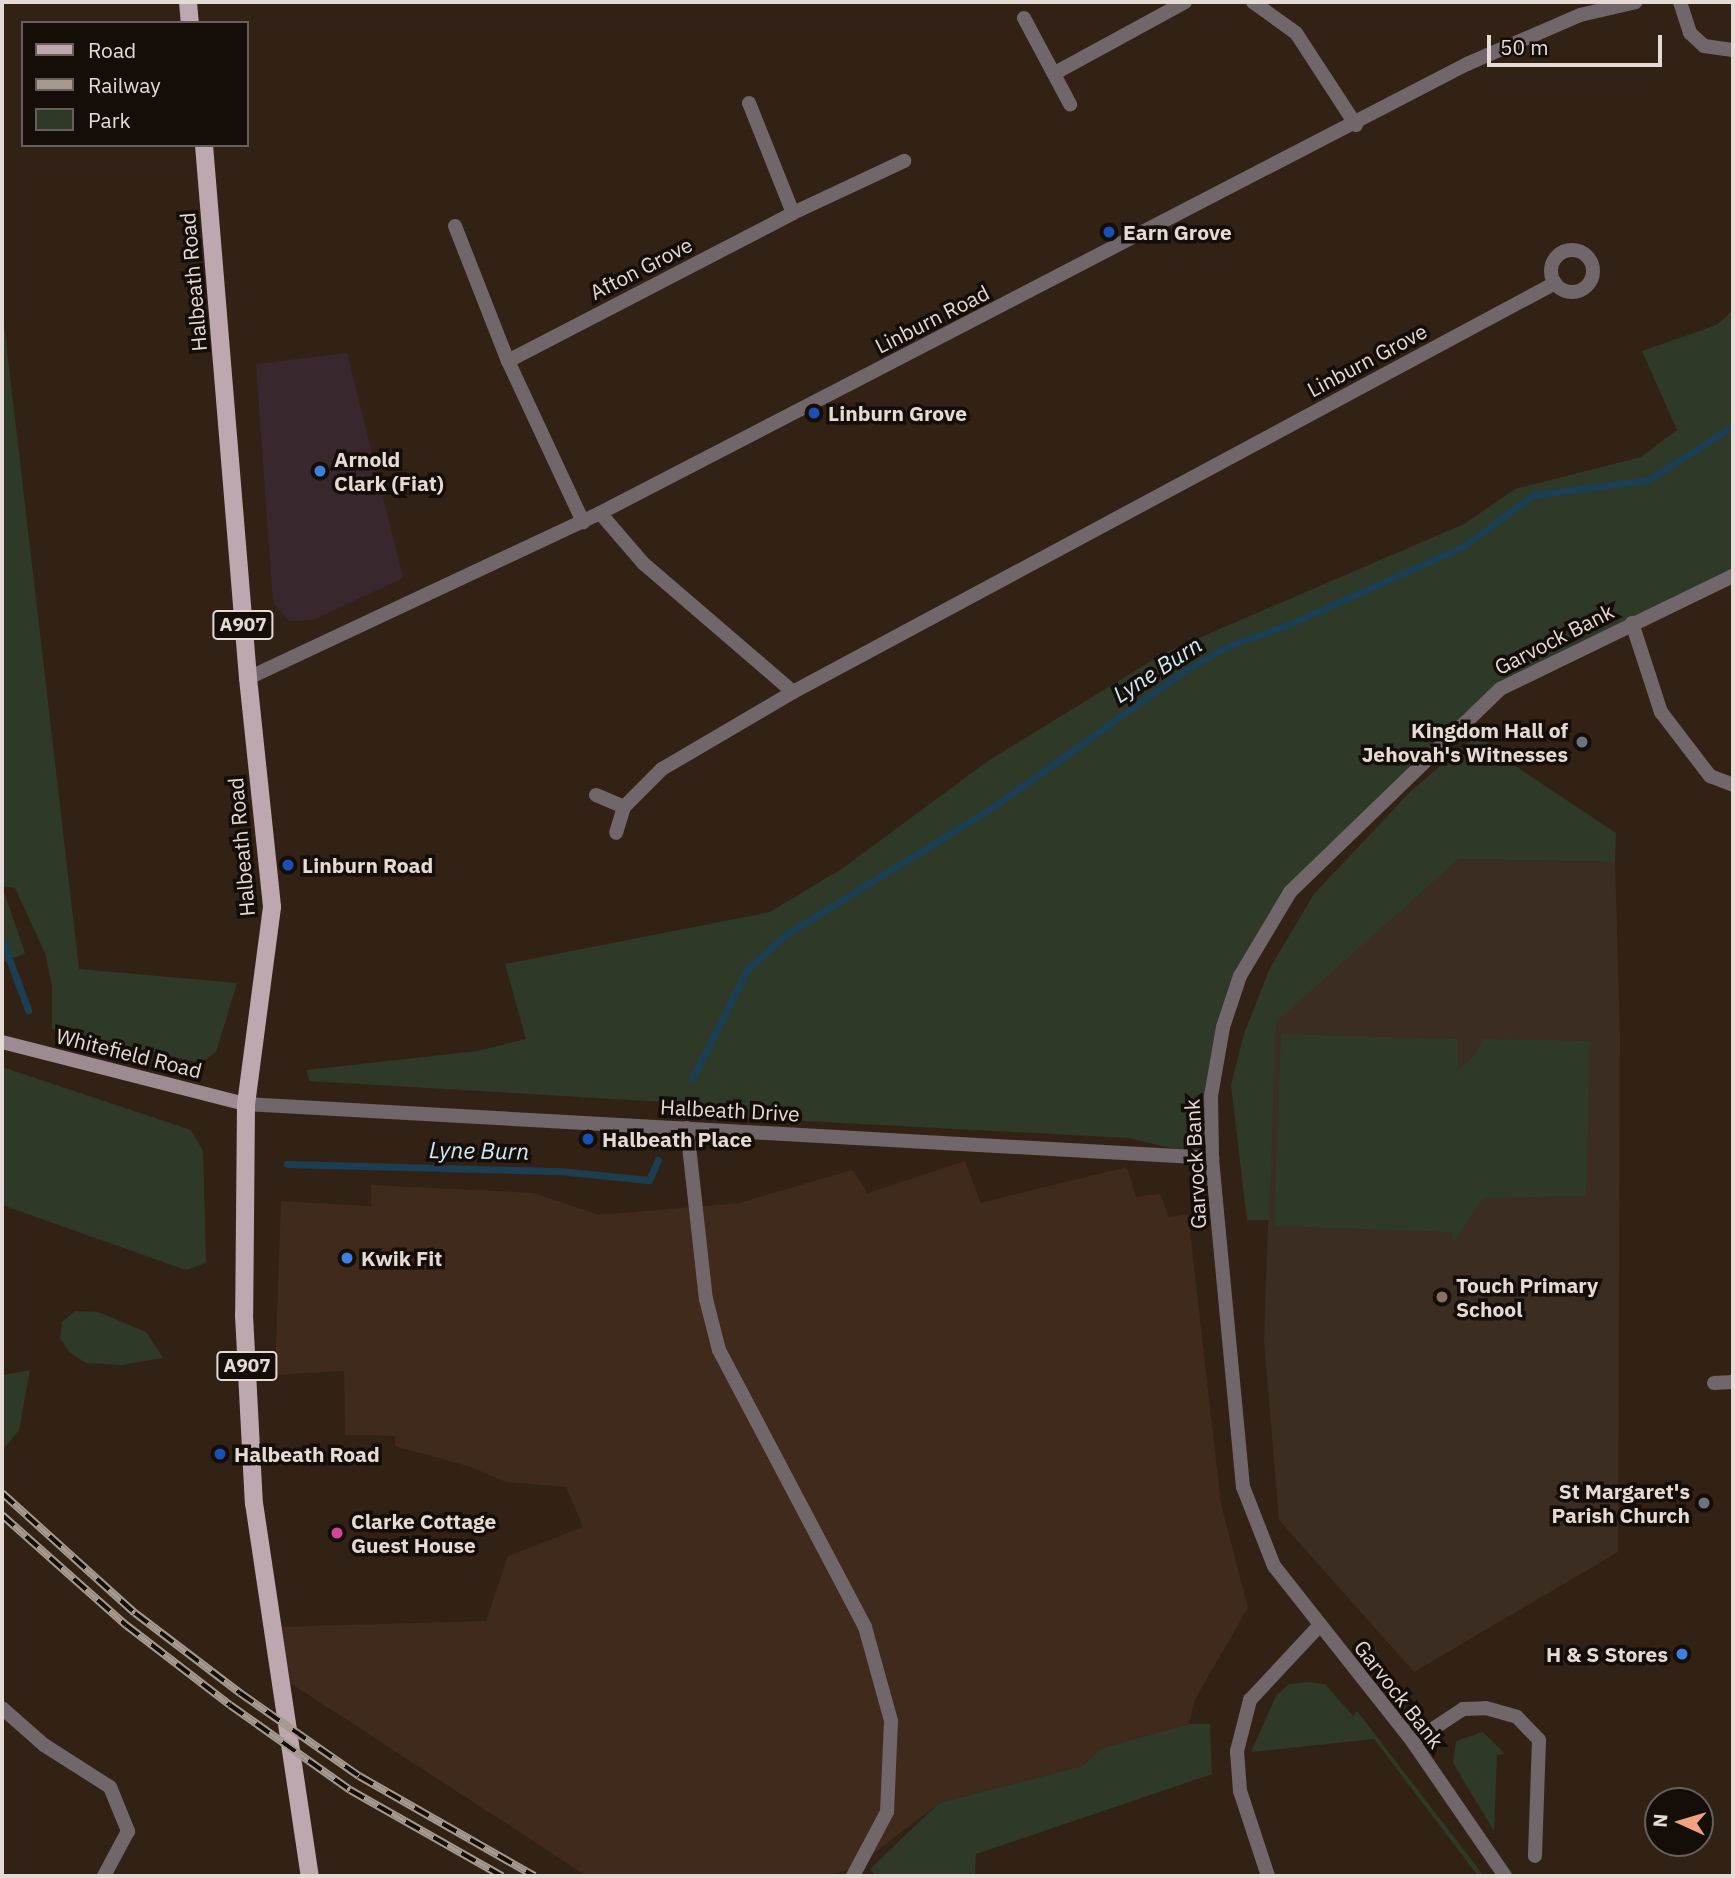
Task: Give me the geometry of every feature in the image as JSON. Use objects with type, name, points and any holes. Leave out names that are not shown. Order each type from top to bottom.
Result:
[{"type":"main road","points":[[188,2],[190,21]]},
{"type":"main road","name":"Halbeath Road","points":[[204,147],[248,678],[272,907],[246,1104],[244,1315],[254,1503],[310,1876]]},
{"type":"main road","name":"Whitefield Road","points":[[2,1042],[246,1104]]},
{"type":"street","points":[[1055,74],[1185,2]]},
{"type":"street","points":[[1254,2],[1296,33],[1356,125]]},
{"type":"street","name":"Linburn Road","points":[[248,678],[583,522],[1356,125],[1466,64],[1580,15],[1636,2]]},
{"type":"street","points":[[1680,2],[1690,33],[1704,46],[1732,53]]},
{"type":"street","points":[[1024,18],[1070,104]]},
{"type":"street","points":[[749,103],[793,213]]},
{"type":"street","name":"Afton Grove","points":[[508,361],[793,213],[904,161]]},
{"type":"street","points":[[455,226],[508,361],[583,522]]},
{"type":"street","name":"Linburn Grove","points":[[617,833],[624,807],[662,769],[793,692],[1555,283]]},
{"type":"street","points":[[600,513],[643,563],[793,692]]},
{"type":"street","name":"Garvock Bank","points":[[1505,1876],[1413,1742],[1274,1566],[1243,1487],[1212,1158],[1211,1096],[1223,1027],[1240,976],[1290,892],[1500,689],[1733,576]]},
{"type":"street","points":[[1632,623],[1661,712],[1710,776],[1733,785]]},
{"type":"street","points":[[596,795],[624,807]]},
{"type":"street","name":"Halbeath Drive","points":[[246,1104],[1212,1158]]},
{"type":"street","points":[[687,1128],[706,1298],[719,1350],[864,1627],[891,1720],[887,1812],[853,1876]]},
{"type":"street","points":[[1714,1383],[1733,1382]]},
{"type":"street","points":[[1268,1876],[1240,1791],[1237,1751],[1250,1700],[1319,1626]]},
{"type":"street","points":[[2,1708],[44,1745],[110,1787],[128,1831],[104,1876]]},
{"type":"street","points":[[1413,1742],[1463,1709],[1486,1708],[1517,1717],[1539,1740],[1535,1856]]},
{"type":"shaded area","name":"Arnold Clark (Fiat)","points":[[347,353],[403,578],[313,620],[289,621],[273,603],[256,364]]},
{"type":"shaded area","name":"Touch Primary School","points":[[1459,859],[1615,862],[1620,1035],[1618,1552],[1414,1672],[1279,1520],[1264,1340],[1275,1022]]},
{"type":"shaded area","points":[[965,1161],[981,1203],[1127,1167],[1136,1197],[1160,1194],[1169,1217],[1188,1214],[1221,1504],[1248,1608],[1195,1699],[1189,1724],[1102,1748],[1082,1766],[939,1803],[855,1868],[827,1876],[587,1876],[284,1679],[275,1627],[486,1621],[508,1556],[583,1527],[566,1487],[506,1482],[471,1467],[395,1446],[395,1436],[345,1435],[344,1371],[275,1375],[281,1201],[371,1206],[371,1185],[534,1193],[599,1215],[739,1203],[852,1170],[868,1193]]},
{"type":"green space","points":[[2,307],[79,969],[237,983],[216,1052],[201,1063],[52,1029],[52,986],[45,953],[15,888],[2,886]]},
{"type":"green space","points":[[1733,310],[1733,576],[1500,689],[1290,892],[1240,976],[1223,1027],[1212,1158],[1129,1138],[729,1117],[742,1105],[727,1105],[717,1114],[679,1110],[682,1103],[309,1081],[307,1070],[478,1051],[526,1039],[505,964],[770,912],[843,868],[988,761],[1164,653],[1464,524],[1515,489],[1641,457],[1677,430],[1642,351],[1717,325]]},
{"type":"green space","points":[[1480,732],[1499,755],[1616,833],[1615,862],[1459,859],[1276,1022],[1269,1220],[1247,1220],[1231,1085],[1244,1034],[1270,968],[1314,894],[1410,792]]},
{"type":"green space","points":[[2,886],[25,953],[2,963]]},
{"type":"green space","points":[[1281,1034],[1458,1039],[1458,1070],[1477,1053],[1482,1039],[1590,1041],[1586,1196],[1483,1198],[1453,1243],[1452,1232],[1274,1226]]},
{"type":"green space","points":[[2,1067],[191,1130],[203,1151],[206,1263],[186,1270],[2,1205]]},
{"type":"green space","points":[[75,1311],[98,1312],[146,1332],[163,1358],[121,1365],[86,1363],[69,1352],[60,1338],[62,1322]]},
{"type":"green space","points":[[30,1370],[19,1430],[2,1451],[3,1375]]},
{"type":"green space","points":[[1289,1684],[1325,1684],[1353,1716],[1357,1711],[1484,1876],[1478,1876],[1374,1739],[1251,1752],[1276,1696]]},
{"type":"green space","points":[[1189,1724],[1210,1724],[1212,1774],[976,1854],[975,1874],[876,1876],[870,1869],[939,1803],[1082,1766],[1102,1748]]},
{"type":"green space","points":[[1483,1732],[1505,1754],[1497,1755],[1494,1831],[1453,1763],[1456,1741]]},
{"type":"waterway","name":"Lyne Burn","points":[[692,1079],[747,969],[788,933],[996,805],[1184,671],[1228,646],[1292,623],[1462,547],[1533,495],[1648,480],[1733,426]]},
{"type":"waterway","name":"Lyne Burn","points":[[2,940],[28,1010]]},
{"type":"waterway","name":"Lyne Burn","points":[[287,1164],[560,1171],[649,1180],[658,1160]]},
{"type":"railway","points":[[2,1493],[135,1613],[240,1693],[359,1776],[534,1876]]},
{"type":"railway","points":[[2,1515],[126,1625],[230,1705],[350,1790],[502,1876]]},
{"type":"place","name":"Earn Grove","points":[[1109,232]]},
{"type":"place","name":"Linburn Grove","points":[[814,413]]},
{"type":"place","name":"Arnold Clark (Fiat)","points":[[320,471]]},
{"type":"place","name":"Kingdom Hall of Jehovah's Witnesses","points":[[1582,742]]},
{"type":"place","name":"Linburn Road","points":[[288,865]]},
{"type":"place","name":"Halbeath Place","points":[[588,1139]]},
{"type":"place","name":"Kwik Fit","points":[[347,1258]]},
{"type":"place","name":"Touch Primary School","points":[[1442,1297]]},
{"type":"place","name":"Halbeath Road","points":[[220,1454]]},
{"type":"place","name":"St Margaret's Parish Church","points":[[1704,1503]]},
{"type":"place","name":"Clarke Cottage Guest House","points":[[337,1533]]},
{"type":"place","name":"H & S Stores","points":[[1682,1654]]}]
